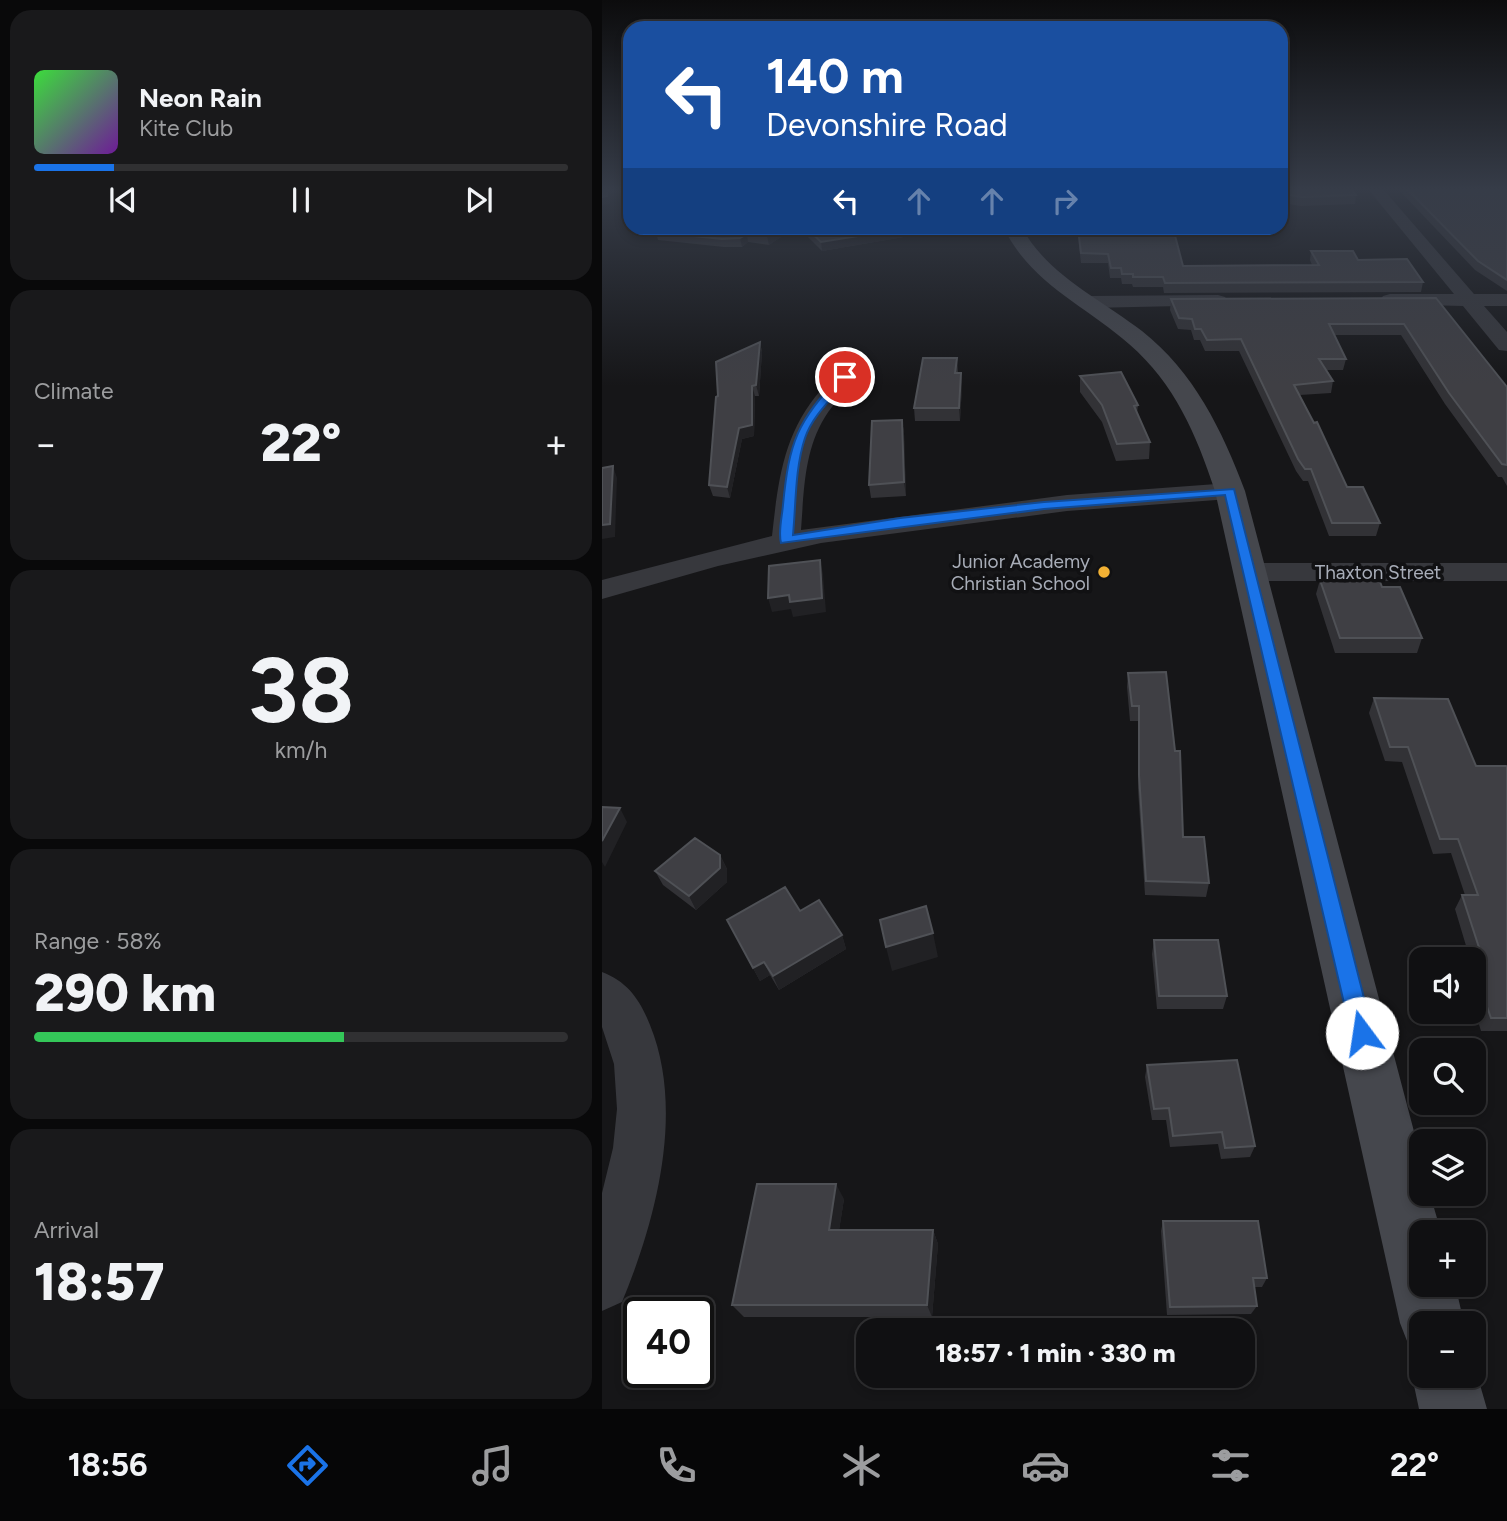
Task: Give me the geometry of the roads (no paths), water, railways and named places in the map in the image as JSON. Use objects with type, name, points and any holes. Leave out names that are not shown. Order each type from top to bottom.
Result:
[{"type":"street","points":[[1030,255],[1136,338],[1162,363],[1194,404],[1209,429],[1230,491],[1409,1227]]},
{"type":"street","points":[[1431,255],[1507,345]]},
{"type":"street","points":[[1372,300],[1507,300]]},
{"type":"street","points":[[1089,302],[1234,301]]},
{"type":"street","points":[[786,540],[792,474],[800,437],[823,400],[845,377]]},
{"type":"street","points":[[602,590],[786,540],[900,522],[1042,506],[1230,491]]},
{"type":"street","name":"Thaxton Street","points":[[1250,572],[1507,572]]},
{"type":"street","points":[[602,993],[612,1000],[630,1032],[641,1085],[639,1147],[602,1282]]},
{"type":"street","points":[[1448,1388],[1453,1409]]},
{"type":"place","name":"Junior Academy Christian School","points":[[1104,572]]}]
